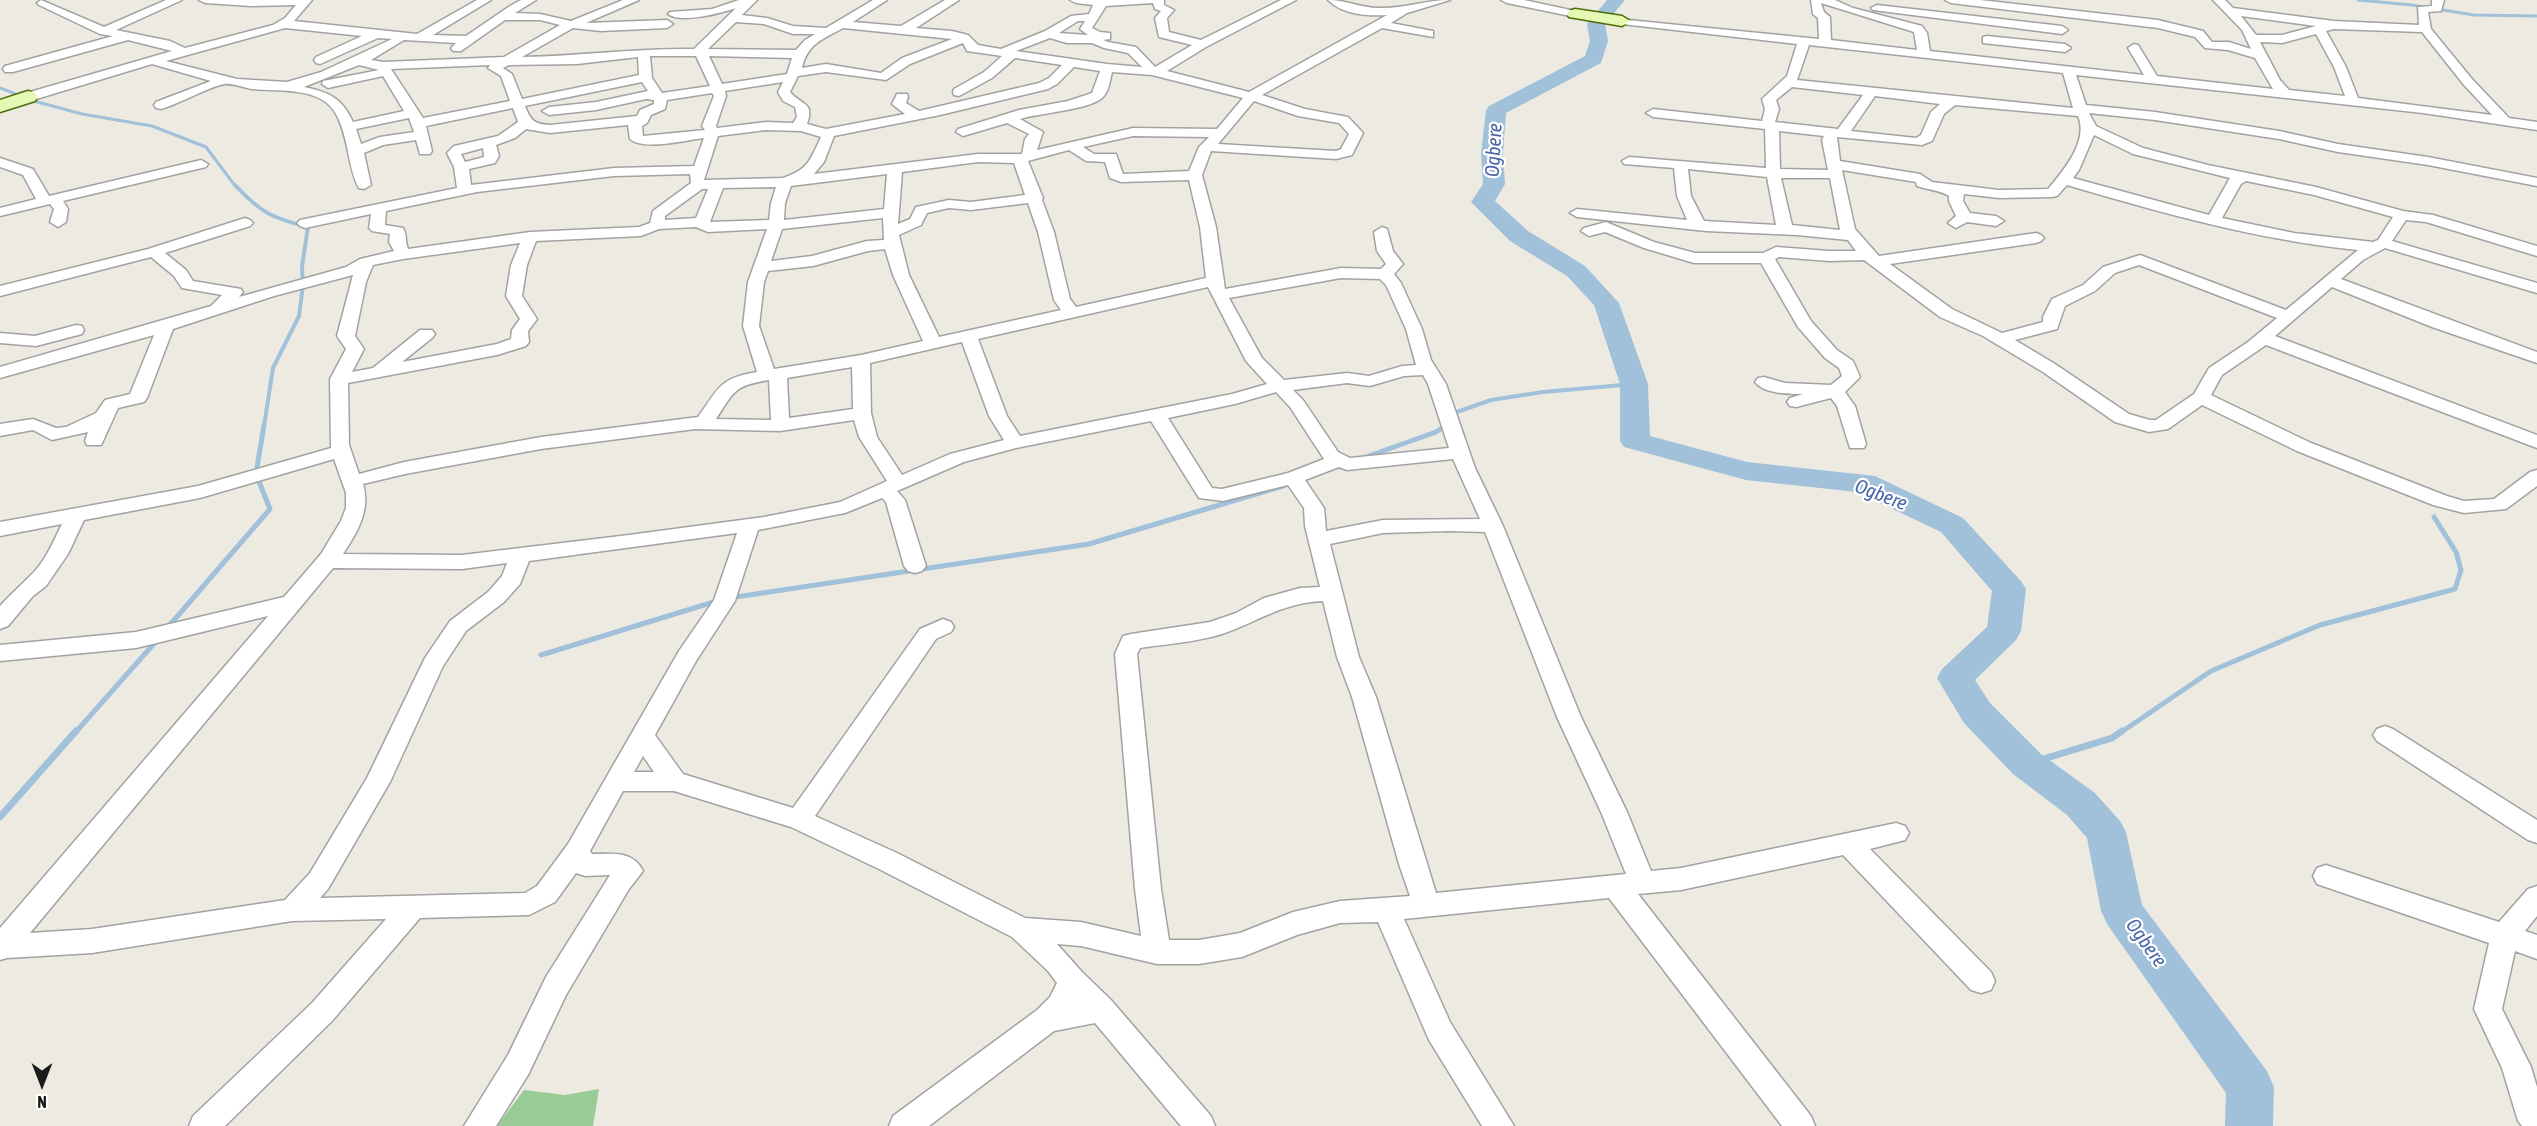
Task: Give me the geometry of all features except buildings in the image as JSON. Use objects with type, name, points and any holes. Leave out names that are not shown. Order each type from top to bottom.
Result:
[{"type":"street","points":[[104,32],[176,0]]},
{"type":"street","points":[[205,0],[305,1]]},
{"type":"street","points":[[419,38],[485,0]]},
{"type":"street","points":[[437,62],[502,16],[530,0]]},
{"type":"street","points":[[633,0],[573,24],[494,68],[506,74],[505,91],[534,128],[550,129],[642,120]]},
{"type":"street","points":[[675,0],[673,4],[678,9],[660,37],[653,91],[660,106],[645,113],[642,120],[635,124],[637,139],[642,141],[766,126],[801,126],[826,133],[917,116],[951,120],[1008,118],[1071,105],[1096,96],[1102,88],[1107,68]]},
{"type":"street","points":[[317,78],[331,85],[385,69],[437,62],[577,60],[660,37],[713,12],[751,0]]},
{"type":"street","points":[[699,51],[751,0]]},
{"type":"street","points":[[801,126],[800,122],[804,117],[801,105],[784,92],[793,75],[799,54],[826,31],[881,0]]},
{"type":"street","points":[[904,30],[953,0]]},
{"type":"street","points":[[1076,0],[1103,3],[1151,0]]},
{"type":"street","points":[[1158,0],[1159,7],[1168,9],[1161,18],[1163,34],[1202,44]]},
{"type":"street","points":[[1154,71],[1290,0]]},
{"type":"street","points":[[1334,0],[1352,8],[1377,13],[1405,10],[1444,0]]},
{"type":"street","points":[[1507,0],[1622,21],[2284,93],[2537,126]]},
{"type":"street","points":[[1819,0],[1815,2],[1815,5],[1824,17],[1825,43]]},
{"type":"street","points":[[1825,0],[2062,30]]},
{"type":"street","points":[[1951,0],[2173,26],[2199,34],[2209,45],[2229,46],[2260,55]]},
{"type":"street","points":[[2219,0],[2247,29],[2274,82],[2284,93]]},
{"type":"street","points":[[279,30],[305,1]]},
{"type":"street","points":[[43,3],[104,32],[166,44],[184,52]]},
{"type":"street","points":[[1103,3],[1086,29],[1097,36],[1137,39],[1138,45],[1130,50]]},
{"type":"street","points":[[2436,4],[2422,9],[2425,29],[2468,82],[2505,121]]},
{"type":"street","points":[[1877,8],[1918,28],[1924,53]]},
{"type":"street","points":[[1405,10],[1251,96],[1221,133],[1206,147],[1195,175],[1208,228],[1217,288],[1256,361],[1297,404],[1331,456],[1347,464],[1460,453]]},
{"type":"street","points":[[934,11],[941,28],[972,44],[971,48],[1107,68],[1154,71],[1251,96],[1303,113],[1343,120],[1356,133],[1347,152],[1336,154],[1206,147]]},
{"type":"street","points":[[1946,187],[1999,194],[2040,195],[2052,193],[2072,170],[2089,128],[2070,69],[2062,30],[2051,11]]},
{"type":"street","points":[[2230,11],[2334,25],[2425,29]]},
{"type":"street","points":[[502,16],[540,17],[660,37],[699,51],[799,54]]},
{"type":"street","points":[[959,92],[972,82],[988,75],[1008,53],[1049,34],[1075,18],[1092,17]]},
{"type":"street","points":[[734,18],[767,21],[793,30],[826,31]]},
{"type":"street","points":[[1982,21],[1984,34],[1982,38],[1987,40],[2065,48]]},
{"type":"street","points":[[840,24],[958,37]]},
{"type":"street","points":[[1380,24],[1429,33]]},
{"type":"street","points":[[2282,39],[2334,25]]},
{"type":"street","points":[[17,87],[154,61],[232,39],[279,30],[330,27],[398,37],[468,40]]},
{"type":"street","points":[[302,42],[330,27]]},
{"type":"street","points":[[2319,29],[2340,67],[2353,101]]},
{"type":"street","points":[[378,33],[320,60],[355,62],[385,69],[417,118],[425,151]]},
{"type":"street","points":[[1049,34],[1067,39],[1095,39],[1101,44],[1130,50],[1141,56],[1154,71]]},
{"type":"street","points":[[17,87],[125,37]]},
{"type":"street","points":[[154,61],[264,86],[288,86],[317,78],[355,62],[392,45],[398,37]]},
{"type":"street","points":[[465,191],[461,167],[482,164],[490,160],[492,156],[489,143],[510,137],[524,105],[535,99],[718,89],[826,68],[881,77],[886,76],[906,61],[958,37]]},
{"type":"street","points":[[2252,38],[2282,39],[2331,49]]},
{"type":"street","points":[[232,39],[258,46]]},
{"type":"street","points":[[1987,40],[1999,61]]},
{"type":"street","points":[[1785,230],[1772,172],[1770,148],[1773,132],[1768,124],[1772,109],[1769,99],[1794,82],[1804,41]]},
{"type":"street","points":[[2134,48],[2152,78]]},
{"type":"street","points":[[657,225],[658,214],[699,178],[713,132],[710,126],[720,96],[709,67],[699,51]]},
{"type":"street","points":[[762,81],[778,54]]},
{"type":"street","points":[[951,120],[1014,93],[1043,86],[1053,81],[1071,63]]},
{"type":"street","points":[[161,105],[228,79]]},
{"type":"street","points":[[972,82],[1014,93]]},
{"type":"street","points":[[1794,82],[1952,102],[2156,116],[2279,135],[2338,148],[2428,161],[2537,182]]},
{"type":"street","points":[[288,86],[327,97],[334,102],[349,127],[364,185]]},
{"type":"street","points":[[1043,86],[1060,101],[1071,105]]},
{"type":"street","points":[[349,127],[417,118],[521,113],[596,106],[653,91]]},
{"type":"street","points":[[959,92],[1014,93]]},
{"type":"street","points":[[951,120],[962,98],[959,92]]},
{"type":"street","points":[[1871,93],[1829,140],[1834,169],[1852,236],[1872,258],[1946,313],[1971,322],[2132,422],[2149,426],[2161,425],[2201,397],[2215,372],[2264,338],[2357,257],[2378,245],[2402,215]]},
{"type":"street","points":[[902,97],[899,104],[917,116]]},
{"type":"street","points":[[1919,170],[1927,138],[1938,112],[1952,102]]},
{"type":"street","points":[[1653,113],[1838,132],[1894,141],[1919,170],[1957,194],[1960,220],[1996,221]]},
{"type":"street","points":[[356,152],[380,141],[417,118]]},
{"type":"street","points":[[1008,118],[1036,132],[1025,158],[1062,300],[1072,313]]},
{"type":"street","points":[[951,120],[977,152],[1025,158],[1133,132],[1221,133]]},
{"type":"street","points":[[2089,128],[2138,151],[2207,169],[2316,191],[2402,215],[2428,218],[2537,251]]},
{"type":"street","points":[[785,182],[807,174],[815,168],[828,137],[826,133]]},
{"type":"street","points":[[305,223],[465,191],[614,172],[699,178],[718,183],[785,182],[895,167],[998,148],[1032,139]]},
{"type":"street","points":[[1072,146],[1091,158],[1111,157],[1116,175],[1121,178],[1195,175]]},
{"type":"street","points":[[1629,160],[1772,172],[1834,169],[1919,170]]},
{"type":"street","points":[[0,162],[28,172],[49,200],[61,209],[57,222]]},
{"type":"street","points":[[0,212],[201,164]]},
{"type":"street","points":[[1682,164],[1679,177],[1691,215],[1700,225]]},
{"type":"street","points":[[895,167],[891,238],[900,272],[933,344]]},
{"type":"street","points":[[2213,220],[2234,186],[2233,182],[2245,176]]},
{"type":"street","points":[[2064,180],[2272,234],[2378,245],[2537,288]]},
{"type":"street","points":[[780,425],[772,374],[751,326],[756,282],[776,224],[785,182]]},
{"type":"street","points":[[702,222],[718,183]]},
{"type":"street","points":[[761,267],[813,261],[891,238],[916,222],[921,210],[949,204],[971,206],[1036,198]]},
{"type":"street","points":[[379,208],[377,228],[398,231],[398,242],[403,254]]},
{"type":"street","points":[[702,222],[702,225],[708,226],[776,224],[891,213]]},
{"type":"street","points":[[1577,213],[1852,236]]},
{"type":"street","points":[[0,373],[352,270],[366,262],[403,254],[530,237],[641,231],[657,225],[702,222]]},
{"type":"street","points":[[0,291],[154,252],[245,223]]},
{"type":"street","points":[[1589,231],[1606,227],[1649,245],[1694,258],[1766,258],[1776,252],[1872,258],[2036,238]]},
{"type":"street","points":[[353,481],[458,457],[541,443],[704,422],[729,386],[740,380],[861,360],[1072,313],[1217,288],[1341,273],[1385,274],[1395,264],[1385,251],[1382,232]]},
{"type":"street","points":[[339,379],[375,375],[457,356],[480,354],[520,342],[520,330],[529,319],[514,296],[519,265],[530,237]]},
{"type":"street","points":[[154,252],[180,273],[188,285],[235,292],[216,309]]},
{"type":"street","points":[[1766,258],[1804,323],[1831,354],[1847,365],[1851,377],[1835,391],[1796,402]]},
{"type":"street","points":[[1999,339],[2050,325],[2058,303],[2089,288],[2109,270],[2140,261],[2176,277],[2250,301],[2287,316]]},
{"type":"street","points":[[1,947],[327,561],[344,534],[356,507],[353,481],[341,451],[339,379],[353,361],[355,349],[346,336],[358,282],[366,262]]},
{"type":"street","points":[[1385,274],[1393,283],[1414,330],[1422,360],[1437,384],[1460,453],[1493,526],[1569,717],[1614,812],[1629,884],[1746,1053],[1800,1126]]},
{"type":"street","points":[[2331,281],[2438,323],[2537,357]]},
{"type":"street","points":[[94,441],[103,417],[111,404],[138,398],[166,326]]},
{"type":"street","points":[[0,338],[36,341],[76,330]]},
{"type":"street","points":[[375,375],[426,334]]},
{"type":"street","points":[[969,337],[998,416],[1015,443]]},
{"type":"street","points":[[2264,338],[2537,442]]},
{"type":"street","points":[[861,360],[862,413],[868,437],[891,487],[915,566]]},
{"type":"street","points":[[327,561],[462,562],[750,525],[845,507],[957,458],[1015,443],[1234,399],[1278,386],[1347,378],[1370,381],[1402,371],[1427,370]]},
{"type":"street","points":[[1764,382],[1784,388],[1835,391]]},
{"type":"street","points":[[1835,391],[1846,406],[1857,444]]},
{"type":"street","points":[[2201,397],[2304,447],[2439,501],[2464,507],[2499,505],[2537,476]]},
{"type":"street","points":[[692,423],[780,425],[862,413]]},
{"type":"street","points":[[1155,414],[1206,494],[1223,495],[1293,478],[1340,460]]},
{"type":"street","points":[[0,430],[32,424],[41,425],[52,434],[66,433],[86,428],[103,417]]},
{"type":"street","points":[[0,529],[200,492],[341,451]]},
{"type":"street","points":[[1293,478],[1314,508],[1319,540],[1348,657],[1364,697],[1412,864],[1427,906]]},
{"type":"street","points":[[0,621],[25,591],[38,581],[58,554],[76,516]]},
{"type":"street","points":[[1319,540],[1340,532],[1378,527],[1430,524],[1493,526]]},
{"type":"street","points":[[1,947],[92,941],[292,910],[529,904],[546,894],[577,851],[709,621],[724,601],[750,525]]},
{"type":"street","points":[[292,910],[319,881],[378,782],[433,664],[458,626],[496,597],[512,579],[520,556]]},
{"type":"street","points":[[1157,952],[1148,889],[1127,646],[1131,642],[1212,629],[1244,618],[1272,603],[1300,595],[1332,593]]},
{"type":"street","points":[[0,653],[125,641],[291,603]]},
{"type":"street","points":[[800,820],[928,634],[943,627]]},
{"type":"street","points":[[642,735],[674,781]]},
{"type":"street","points":[[2385,735],[2537,833]]},
{"type":"street","points":[[618,782],[674,781],[800,820],[888,861],[1022,929],[1101,1009],[1200,1126]]},
{"type":"street","points":[[1022,929],[1081,934],[1157,952],[1199,952],[1242,945],[1293,924],[1340,912],[1386,910],[1681,879],[1896,833]]},
{"type":"street","points":[[1848,843],[1981,981]]},
{"type":"street","points":[[479,1126],[518,1065],[556,986],[620,881],[630,871],[620,864],[585,866],[577,851]]},
{"type":"street","points":[[2326,876],[2537,947]]},
{"type":"street","points":[[2537,897],[2505,935],[2488,1009],[2516,1067],[2529,1111],[2537,1120]]},
{"type":"street","points":[[204,1126],[322,1012],[414,906]]},
{"type":"street","points":[[1386,910],[1439,1031],[1499,1126]]},
{"type":"street","points":[[904,1126],[1047,1019],[1060,1006],[1065,972],[1081,934]]},
{"type":"street","points":[[1047,1019],[1101,1009]]},
{"type":"green space","points":[[599,1089],[593,1126],[497,1126],[524,1090],[565,1095]]},
{"type":"waterway","name":"Ogbere","points":[[1616,0],[1596,24],[1599,41],[1594,59],[1496,110],[1492,154],[1494,184],[1483,202],[1519,236],[1576,271],[1606,303],[1634,384],[1635,441],[1746,471],[1864,483],[1952,525],[2009,589],[2004,631],[1955,678],[1977,713],[2027,764],[2081,804],[2106,832],[2122,911],[2250,1087],[2249,1126]]},
{"type":"waterway","points":[[2358,0],[2412,5],[2474,15],[2537,16]]},
{"type":"waterway","points":[[0,88],[34,101],[82,114],[152,126],[206,147],[236,187]]},
{"type":"waterway","points":[[235,185],[252,202],[268,213],[285,221],[308,227],[302,266],[303,285],[299,316],[273,368],[264,426]]},
{"type":"waterway","points":[[1451,414],[1491,400],[1543,392],[1634,384]]},
{"type":"waterway","points":[[1444,426],[1448,423]]},
{"type":"waterway","points":[[168,627],[270,509],[256,474],[264,425]]},
{"type":"waterway","points":[[1363,458],[1436,432],[1446,425]]},
{"type":"waterway","points":[[729,598],[1089,544],[1283,486]]},
{"type":"waterway","points":[[2120,733],[2211,671],[2320,625],[2455,589],[2461,570],[2456,552],[2434,517]]},
{"type":"waterway","points":[[541,655],[717,601]]},
{"type":"waterway","points":[[75,733],[158,639]]},
{"type":"waterway","points":[[0,817],[76,731]]},
{"type":"waterway","points":[[2027,764],[2112,738],[2122,731]]}]
